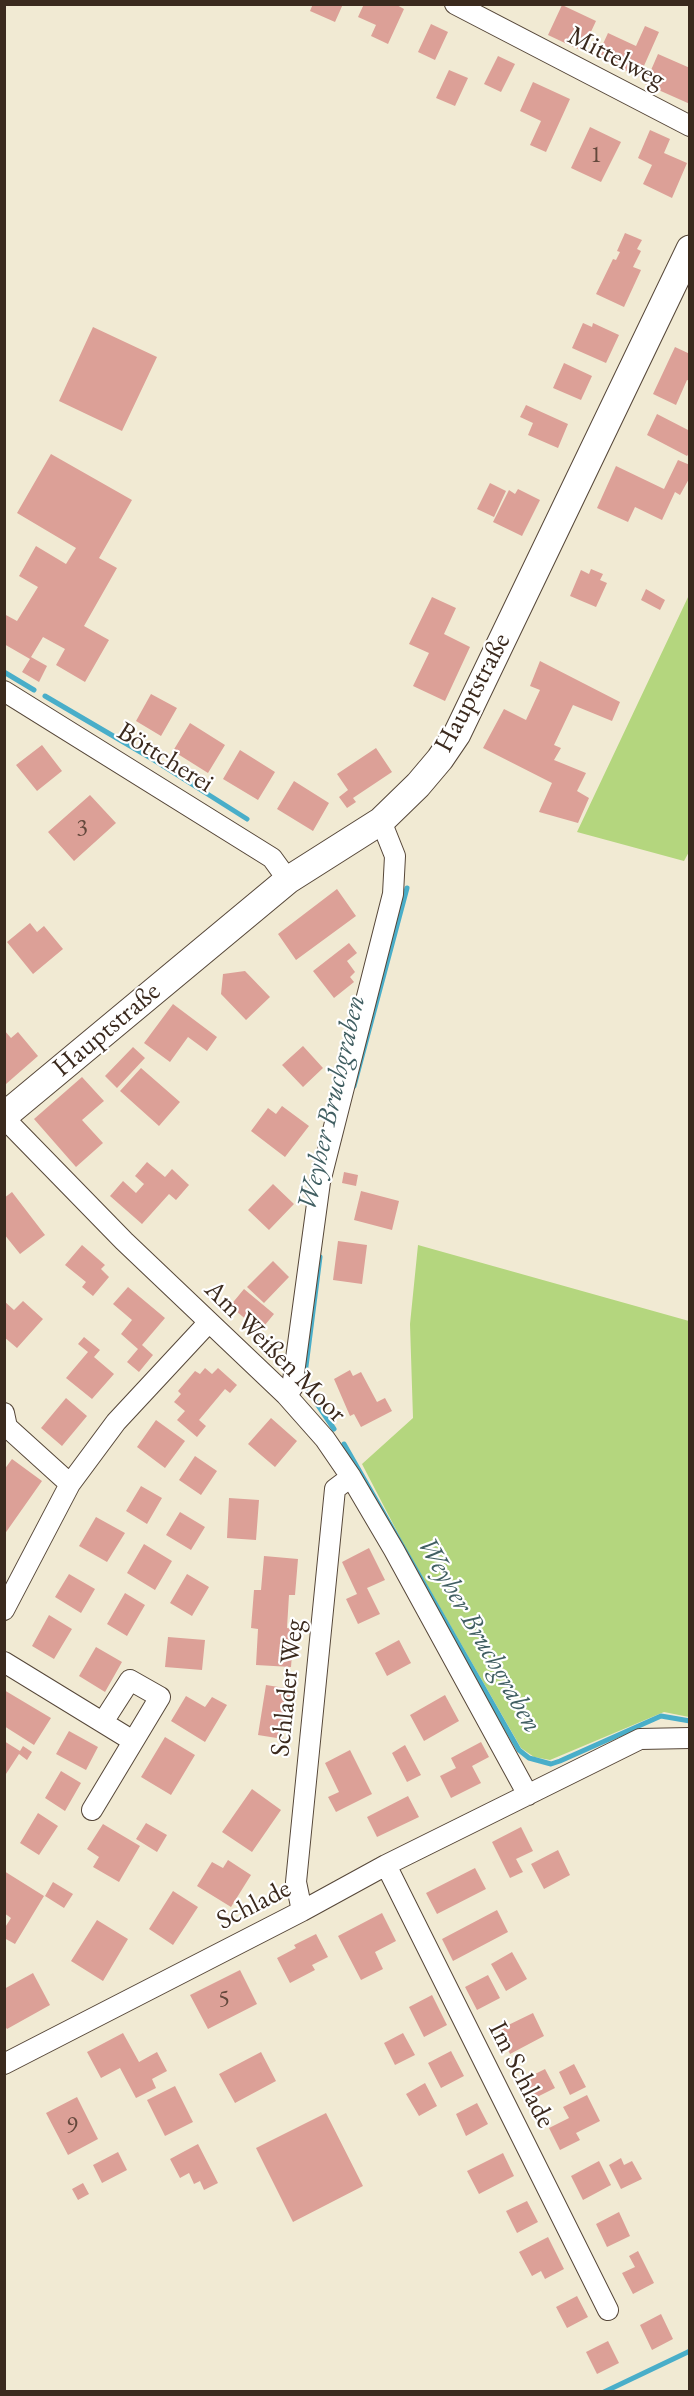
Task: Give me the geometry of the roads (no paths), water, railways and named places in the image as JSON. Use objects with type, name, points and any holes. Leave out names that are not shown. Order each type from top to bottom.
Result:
[{"type":"main road","name":"Hauptstraße","points":[[4,1117],[288,880],[381,821],[418,785],[457,734],[690,249]]},
{"type":"street","name":"Mittelweg","points":[[455,4],[690,126]]},
{"type":"street","name":"Böttcherei","points":[[4,691],[272,858],[288,880]]},
{"type":"street","points":[[286,1395],[292,1388],[320,1182],[393,894],[395,856],[381,821]]},
{"type":"street","name":"Am Weißen Moor","points":[[4,1117],[124,1241],[286,1395],[326,1439],[394,1550],[528,1795]]},
{"type":"street","points":[[4,1610],[70,1484],[116,1422],[209,1322]]},
{"type":"street","points":[[4,1413],[7,1427],[70,1484]]},
{"type":"street","name":"Schlader Weg","points":[[302,1911],[296,1882],[335,1489],[351,1477]]},
{"type":"street","points":[[4,1662],[133,1741]]},
{"type":"street","points":[[92,1810],[160,1697],[130,1680],[103,1722]]},
{"type":"street","points":[[528,1795],[640,1739],[690,1738]]},
{"type":"street","name":"Schlade","points":[[4,2064],[302,1911],[386,1865],[528,1795]]},
{"type":"street","name":"Im Schlade","points":[[386,1865],[608,2310]]},
{"type":"waterway","name":"Weyher Bruchgraben","points":[[4,672],[34,690]]},
{"type":"waterway","name":"Weyher Bruchgraben","points":[[45,696],[149,757],[247,819]]},
{"type":"waterway","name":"Weyher Bruchgraben","points":[[354,1086],[407,888]]},
{"type":"waterway","name":"Weyher Bruchgraben","points":[[320,1257],[305,1374],[309,1392],[334,1429]]},
{"type":"waterway","name":"Weyher Bruchgraben","points":[[344,1444],[519,1750],[529,1758],[551,1764],[661,1716],[690,1721]]},
{"type":"waterway","points":[[604,2392],[690,2351]]}]
